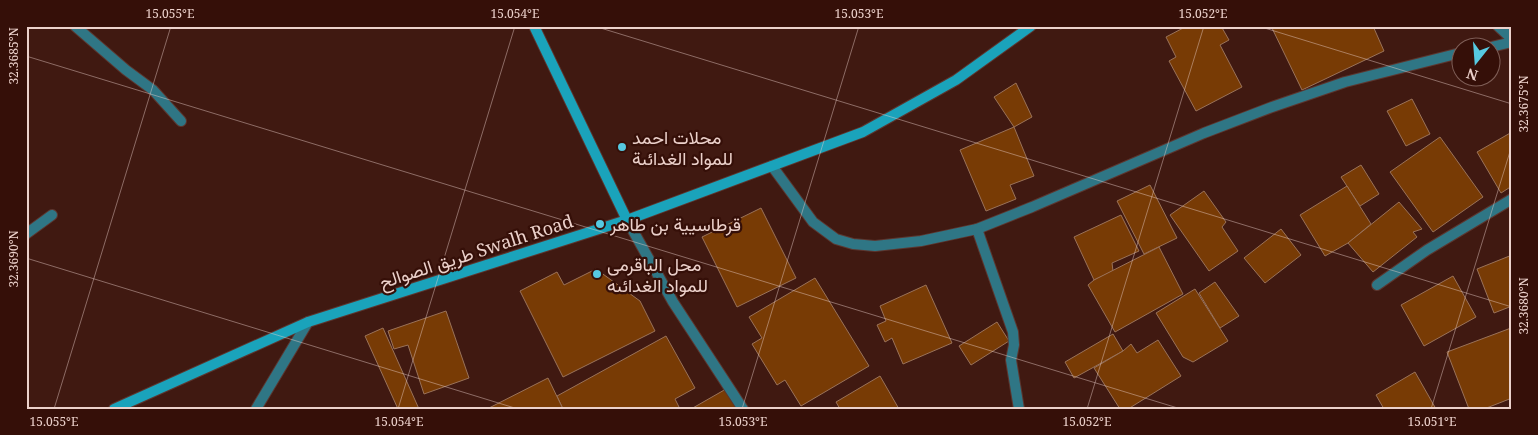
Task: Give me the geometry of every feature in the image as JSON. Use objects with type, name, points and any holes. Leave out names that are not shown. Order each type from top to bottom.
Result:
[{"type":"street","points":[[75,26],[153,90],[181,121]]},
{"type":"street","points":[[534,26],[627,220],[673,302],[743,409]]},
{"type":"street","name":"طريق الصوالح Swalh Road","points":[[114,409],[308,322],[627,220],[863,132],[956,80],[1031,26]]},
{"type":"street","points":[[1498,26],[1512,41]]},
{"type":"street","points":[[772,166],[813,222],[836,239],[853,244],[875,246],[921,241],[977,229],[1204,133],[1272,107],[1345,82],[1450,56]]},
{"type":"street","points":[[1377,285],[1427,250],[1512,199]]},
{"type":"street","points":[[26,234],[52,216]]},
{"type":"street","points":[[977,229],[1013,332],[1014,345],[1011,360],[1019,409]]},
{"type":"street","points":[[256,409],[308,322]]},
{"type":"building","points":[[1187,26],[1221,26],[1229,40],[1220,45],[1242,87],[1196,111],[1169,61],[1176,57],[1166,37]]},
{"type":"building","points":[[1271,26],[1373,26],[1384,51],[1302,90]]},
{"type":"building","points":[[1016,83],[1032,117],[1014,127],[994,97]]},
{"type":"building","points":[[1412,99],[1430,134],[1406,146],[1387,111]]},
{"type":"building","points":[[1014,127],[1034,176],[1010,185],[1016,199],[986,211],[960,150]]},
{"type":"building","points":[[1512,132],[1512,186],[1501,193],[1477,152]]},
{"type":"building","points":[[1440,137],[1483,197],[1433,232],[1390,172]]},
{"type":"building","points":[[1361,165],[1379,194],[1360,206],[1341,177]]},
{"type":"building","points":[[1150,185],[1177,238],[1144,254],[1117,201]]},
{"type":"building","points":[[1347,186],[1371,224],[1348,243],[1325,256],[1300,215]]},
{"type":"building","points":[[1204,191],[1226,222],[1222,227],[1238,251],[1209,271],[1170,215]]},
{"type":"building","points":[[1399,202],[1422,229],[1413,232],[1417,237],[1373,272],[1348,243]]},
{"type":"building","points":[[761,208],[796,278],[737,307],[702,237]]},
{"type":"building","points":[[1121,215],[1139,251],[1112,263],[1113,271],[1094,280],[1074,237]]},
{"type":"building","points":[[1281,229],[1301,255],[1265,283],[1244,258]]},
{"type":"building","points":[[1159,247],[1183,294],[1115,332],[1088,285],[1094,280]]},
{"type":"building","points":[[1512,255],[1512,306],[1494,313],[1477,269]]},
{"type":"building","points":[[596,269],[640,301],[655,331],[563,377],[520,291],[557,272],[564,285]]},
{"type":"building","points":[[1453,276],[1476,317],[1424,346],[1401,305]]},
{"type":"building","points":[[815,278],[869,366],[801,406],[785,380],[777,385],[752,344],[762,338],[749,317]]},
{"type":"building","points":[[1215,282],[1239,316],[1220,328],[1199,293]]},
{"type":"building","points":[[926,285],[952,343],[903,364],[892,338],[885,342],[877,325],[886,321],[880,306]]},
{"type":"building","points":[[1195,289],[1228,341],[1193,362],[1183,357],[1156,313]]},
{"type":"building","points":[[446,311],[469,378],[424,394],[408,345],[394,349],[388,331]]},
{"type":"building","points":[[997,322],[1009,341],[971,365],[959,346]]},
{"type":"building","points":[[383,328],[419,409],[398,409],[365,336]]},
{"type":"building","points":[[1511,328],[1512,398],[1484,409],[1469,409],[1447,352]]},
{"type":"building","points":[[1113,334],[1123,351],[1074,378],[1065,362]]},
{"type":"building","points":[[666,336],[695,388],[675,399],[679,407],[675,409],[563,409],[557,396]]},
{"type":"building","points":[[1158,340],[1181,376],[1128,409],[1120,409],[1094,368],[1123,351],[1131,344],[1137,353]]},
{"type":"building","points":[[1415,372],[1436,409],[1384,409],[1376,395]]},
{"type":"building","points":[[880,376],[899,409],[840,409],[836,402]]},
{"type":"building","points":[[548,378],[563,409],[487,409]]},
{"type":"building","points":[[726,389],[737,409],[691,409]]},
{"type":"place","name":"محلات احمد للمواد الغدائىة","points":[[622,147]]},
{"type":"place","name":"قرطاسيية بن طاهر","points":[[600,224]]},
{"type":"place","name":"محل الباقرمى للمواد الغدائىه","points":[[597,274]]}]
